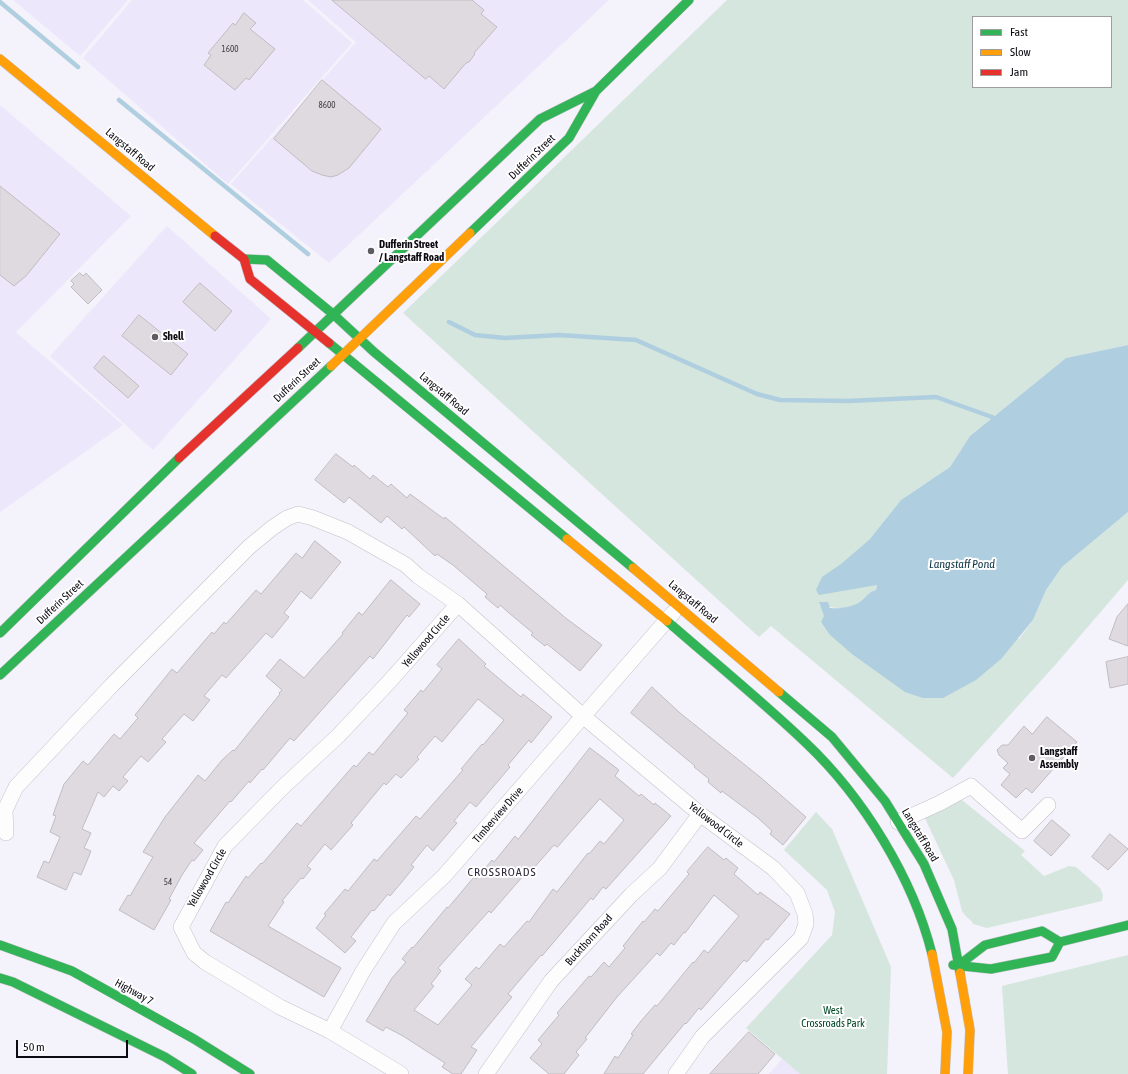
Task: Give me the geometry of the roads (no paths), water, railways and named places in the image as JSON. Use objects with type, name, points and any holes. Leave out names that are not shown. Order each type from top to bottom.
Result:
[{"type":"main road","name":"Dufferin Street","points":[[0,675],[343,354],[569,138],[596,91],[689,0]]},
{"type":"main road","name":"Langstaff Road","points":[[0,59],[244,259],[267,260],[679,606],[832,737],[885,801],[924,864],[952,929],[970,1030],[968,1074]]},
{"type":"main road","name":"Dufferin Street","points":[[0,633],[166,470],[316,332],[333,314],[540,119],[596,91]]},
{"type":"main road","points":[[244,259],[250,279],[667,621],[807,744],[852,795],[899,866],[926,929],[936,968],[947,1032],[945,1074]]},
{"type":"main road","points":[[959,964],[986,945],[1042,931],[1060,942],[1128,925]]},
{"type":"main road","points":[[936,968],[959,964],[991,969],[1052,957],[1060,942]]},
{"type":"main road","name":"Highway 7","points":[[0,945],[72,971],[194,1039],[250,1074]]},
{"type":"main road","points":[[0,978],[13,982],[165,1057],[192,1074]]},
{"type":"street","name":"Yellowood Circle","points":[[6,833],[5,810],[16,787],[112,685],[249,547],[287,518],[298,514],[313,518],[348,532],[406,565],[418,576],[458,604],[584,717],[700,814],[773,868],[797,893],[805,914],[806,924],[802,938],[702,1037],[676,1074]]},
{"type":"street","name":"Yellowood Circle","points":[[401,1074],[330,1031],[280,1007],[205,962],[194,953],[180,927],[225,846],[283,787],[338,736],[388,683],[458,604]]},
{"type":"street","name":"Timberview Drive","points":[[330,1031],[364,971],[394,923],[444,876],[584,717],[679,606]]},
{"type":"street","points":[[898,822],[940,803],[971,786],[1022,832],[1048,805]]},
{"type":"street","name":"Buckthorn Road","points":[[486,1074],[551,981],[631,895],[660,868],[700,814]]},
{"type":"water","name":"Langstaff Pond","points":[[1128,345],[1128,512],[1062,567],[1046,590],[1033,620],[1001,659],[976,680],[943,698],[923,698],[905,692],[852,654],[829,634],[821,622],[824,616],[819,602],[828,602],[830,608],[850,606],[858,603],[876,590],[877,585],[819,595],[816,590],[822,577],[841,564],[869,540],[901,500],[950,467],[970,436],[1066,358]]},
{"type":"waterway","points":[[0,2],[78,67]]},
{"type":"waterway","points":[[119,100],[308,254]]},
{"type":"waterway","points":[[449,322],[475,335],[505,338],[559,335],[636,340],[757,394],[780,400],[848,401],[936,397],[992,417]]},
{"type":"place","name":"Dufferin Street / Langstaff Road","points":[[371,251]]},
{"type":"place","name":"Shell","points":[[155,337]]},
{"type":"place","name":"Langstaff Assembly","points":[[1032,758]]},
{"type":"district","name":"CROSSROADS","points":[[502,872]]},
{"type":"park label","name":"West Crossroads Park","points":[[833,1017]]}]
